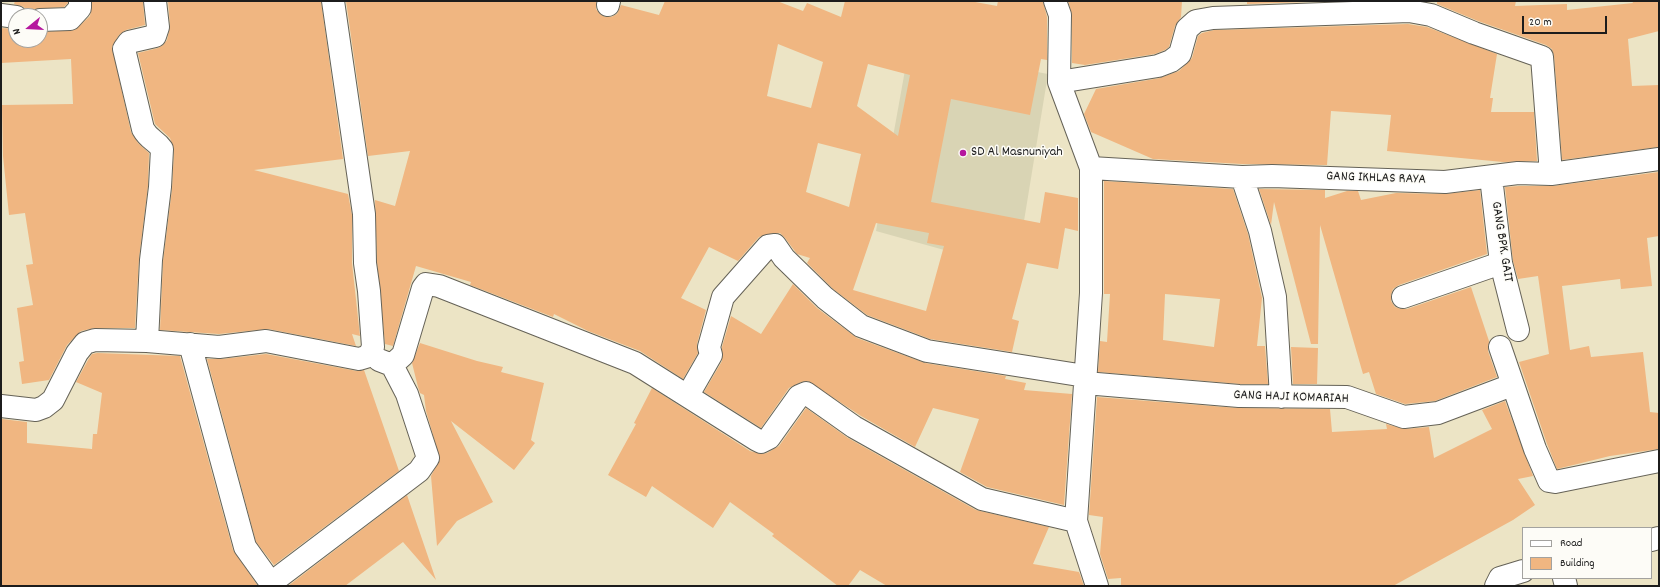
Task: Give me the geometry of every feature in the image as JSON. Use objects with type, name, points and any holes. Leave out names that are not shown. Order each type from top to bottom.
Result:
[{"type":"street","points":[[48,20],[70,19],[80,8],[80,1]]},
{"type":"street","points":[[147,341],[151,260],[160,187],[162,149],[159,144],[148,138],[143,129],[124,49],[125,45],[129,42],[156,36],[158,27],[155,1]]},
{"type":"street","points":[[333,1],[364,214],[365,263],[369,291],[373,347],[369,356]]},
{"type":"street","points":[[1055,1],[1060,15],[1059,82],[1091,168],[1090,293],[1076,521],[1097,586]]},
{"type":"street","points":[[1059,82],[1158,66],[1171,61],[1180,54],[1187,29],[1196,21],[1213,18],[1409,11],[1431,15],[1474,33],[1542,57],[1551,174]]},
{"type":"street","name":"GANG IKHLAS RAYA","points":[[1091,168],[1242,177],[1272,176],[1444,182],[1518,173],[1551,174],[1659,159]]},
{"type":"street","points":[[1242,177],[1260,231],[1274,297],[1281,397]]},
{"type":"street","name":"GANG BPK. GAIT","points":[[1491,177],[1501,263],[1518,330]]},
{"type":"street","name":"GANG HAJI KOMARIAH","points":[[688,395],[711,355],[709,347],[723,297],[768,246],[772,245],[775,245],[784,258],[825,298],[861,326],[927,351],[1085,380],[1239,396],[1347,397],[1404,417],[1438,413],[1512,385]]},
{"type":"street","points":[[1403,297],[1501,263]]},
{"type":"street","points":[[392,365],[403,355],[423,288],[426,284],[439,286],[635,363],[761,442],[769,438],[799,396],[806,393],[854,427],[982,499],[1076,521]]},
{"type":"street","points":[[1,406],[36,410],[44,407],[53,400],[77,353],[85,343],[95,340],[147,341],[190,344],[219,347],[266,341],[359,359],[369,356],[392,365],[409,401],[428,458],[419,471],[272,585],[245,547],[190,344]]},
{"type":"street","points":[[1500,347],[1512,385],[1545,475],[1549,481],[1555,482],[1659,461]]},
{"type":"street","points":[[1496,586],[1500,578],[1522,571]]},
{"type":"shaded area","name":"SD Al Masnuniyah","points":[[909,48],[1048,74],[1016,270],[876,231]]},
{"type":"building","points":[[15,1],[68,1],[64,7],[48,8],[24,8],[14,4]]},
{"type":"building","points":[[92,1],[143,1],[145,25],[126,30],[119,35],[112,47],[131,132],[138,143],[149,153],[148,186],[139,259],[135,328],[95,328],[81,331],[67,345],[49,380],[22,384],[19,362],[24,361],[17,308],[33,305],[26,265],[33,264],[25,213],[9,215],[3,156],[2,105],[73,104],[71,59],[1,63],[1,28],[8,28],[8,48],[48,48],[48,32],[75,30],[90,16]]},
{"type":"building","points":[[168,1],[321,1],[343,159],[254,170],[348,194],[352,215],[352,263],[360,336],[352,334],[356,346],[268,329],[219,334],[160,330],[163,261],[172,189],[174,150],[170,138],[155,124],[138,53],[158,48],[167,40],[170,26]]},
{"type":"building","points":[[346,1],[596,1],[596,9],[600,14],[605,17],[611,17],[617,14],[621,5],[659,15],[665,1],[777,1],[803,11],[807,3],[841,17],[845,1],[970,1],[997,6],[998,1],[1043,1],[1047,17],[1047,60],[1041,59],[1030,115],[951,99],[931,202],[1040,223],[1045,192],[1078,198],[1078,231],[1065,228],[1058,269],[1027,263],[1012,319],[1019,321],[1012,352],[930,339],[867,315],[833,289],[807,263],[810,258],[797,254],[780,233],[759,237],[738,261],[709,247],[681,298],[706,310],[697,344],[698,353],[683,379],[640,351],[588,331],[554,314],[553,317],[470,285],[471,282],[416,266],[393,346],[385,344],[377,262],[375,200],[395,206],[410,151],[368,156]],"holes":[[[778,44],[823,62],[811,108],[767,96]],[[868,64],[910,75],[898,136],[857,106]],[[818,143],[861,154],[849,207],[806,192]],[[876,223],[929,233],[927,243],[944,246],[926,311],[853,290]]]},
{"type":"building","points":[[1068,1],[1182,1],[1181,17],[1175,26],[1169,47],[1165,50],[1155,54],[1085,65],[1072,63],[1072,15]]},
{"type":"building","points":[[1247,1],[1339,1],[1247,4]]},
{"type":"building","points":[[1437,1],[1516,1],[1515,6],[1567,4],[1567,10],[1633,3],[1632,1],[1659,1],[1659,31],[1628,39],[1632,86],[1659,85],[1659,147],[1562,160],[1554,56],[1552,49],[1546,45],[1478,21],[1437,4]]},
{"type":"building","points":[[1408,24],[1427,27],[1497,54],[1490,98],[1493,98],[1491,112],[1534,112],[1537,161],[1503,162],[1387,151],[1391,115],[1331,111],[1327,165],[1242,164],[1153,159],[1091,132],[1084,114],[1096,89],[1160,78],[1179,71],[1192,58],[1198,36],[1202,33],[1214,30]]},
{"type":"building","points":[[1659,172],[1659,236],[1647,238],[1652,286],[1621,289],[1620,279],[1562,286],[1570,350],[1589,346],[1591,357],[1643,352],[1650,412],[1659,413],[1659,449],[1610,456],[1557,469],[1519,362],[1549,354],[1538,276],[1518,279],[1513,261],[1505,187],[1553,186]]},
{"type":"building","points":[[1104,181],[1233,189],[1248,234],[1262,298],[1257,346],[1265,346],[1268,384],[1240,384],[1098,372],[1100,341],[1107,342],[1110,294],[1104,294]],"holes":[[[1165,294],[1220,299],[1214,347],[1163,340]]]},
{"type":"building","points":[[1259,189],[1325,190],[1325,198],[1347,191],[1358,191],[1361,200],[1396,193],[1445,194],[1480,190],[1487,254],[1399,285],[1393,289],[1391,301],[1395,307],[1407,309],[1471,287],[1489,341],[1488,351],[1497,377],[1435,401],[1405,404],[1376,394],[1369,372],[1363,374],[1320,225],[1318,344],[1311,344],[1274,202],[1271,225]]},
{"type":"building","points":[[793,284],[817,308],[857,338],[925,363],[1006,376],[1005,379],[1026,383],[1024,390],[1072,394],[1064,505],[987,487],[960,472],[979,419],[933,408],[915,447],[861,416],[808,381],[801,382],[789,388],[761,428],[704,392],[722,361],[722,347],[731,316],[761,334]]},
{"type":"building","points":[[420,343],[477,361],[503,367],[501,372],[544,383],[531,440],[535,443],[514,470],[451,421],[493,502],[457,521],[437,546],[431,476],[440,459],[426,411],[424,395],[420,393],[412,363]]},
{"type":"building","points":[[1291,347],[1318,348],[1317,384],[1293,384]]},
{"type":"building","points":[[92,354],[180,356],[233,550],[258,586],[1,586],[2,419],[27,422],[27,443],[92,449],[93,434],[97,434],[102,393],[76,382]]},
{"type":"building","points":[[266,354],[357,371],[364,370],[399,471],[274,565],[256,542],[207,359]]},
{"type":"building","points":[[652,388],[750,451],[761,454],[767,453],[779,446],[806,408],[848,438],[976,510],[1049,527],[1033,564],[1079,572],[1084,586],[887,586],[860,570],[848,586],[838,586],[772,536],[774,534],[730,502],[713,528],[652,486],[646,497],[608,475],[636,424],[634,423]]},
{"type":"building","points":[[1097,397],[1238,408],[1330,409],[1332,432],[1387,429],[1386,424],[1405,429],[1429,427],[1434,458],[1492,429],[1482,410],[1505,401],[1533,476],[1518,479],[1535,505],[1513,520],[1393,586],[1121,586],[1121,578],[1108,579],[1100,554],[1103,517],[1089,515]]},
{"type":"building","points":[[407,495],[436,580],[403,542],[345,586],[288,586]]},
{"type":"place","name":"SD Al Masnuniyah","points":[[963,153]]}]
